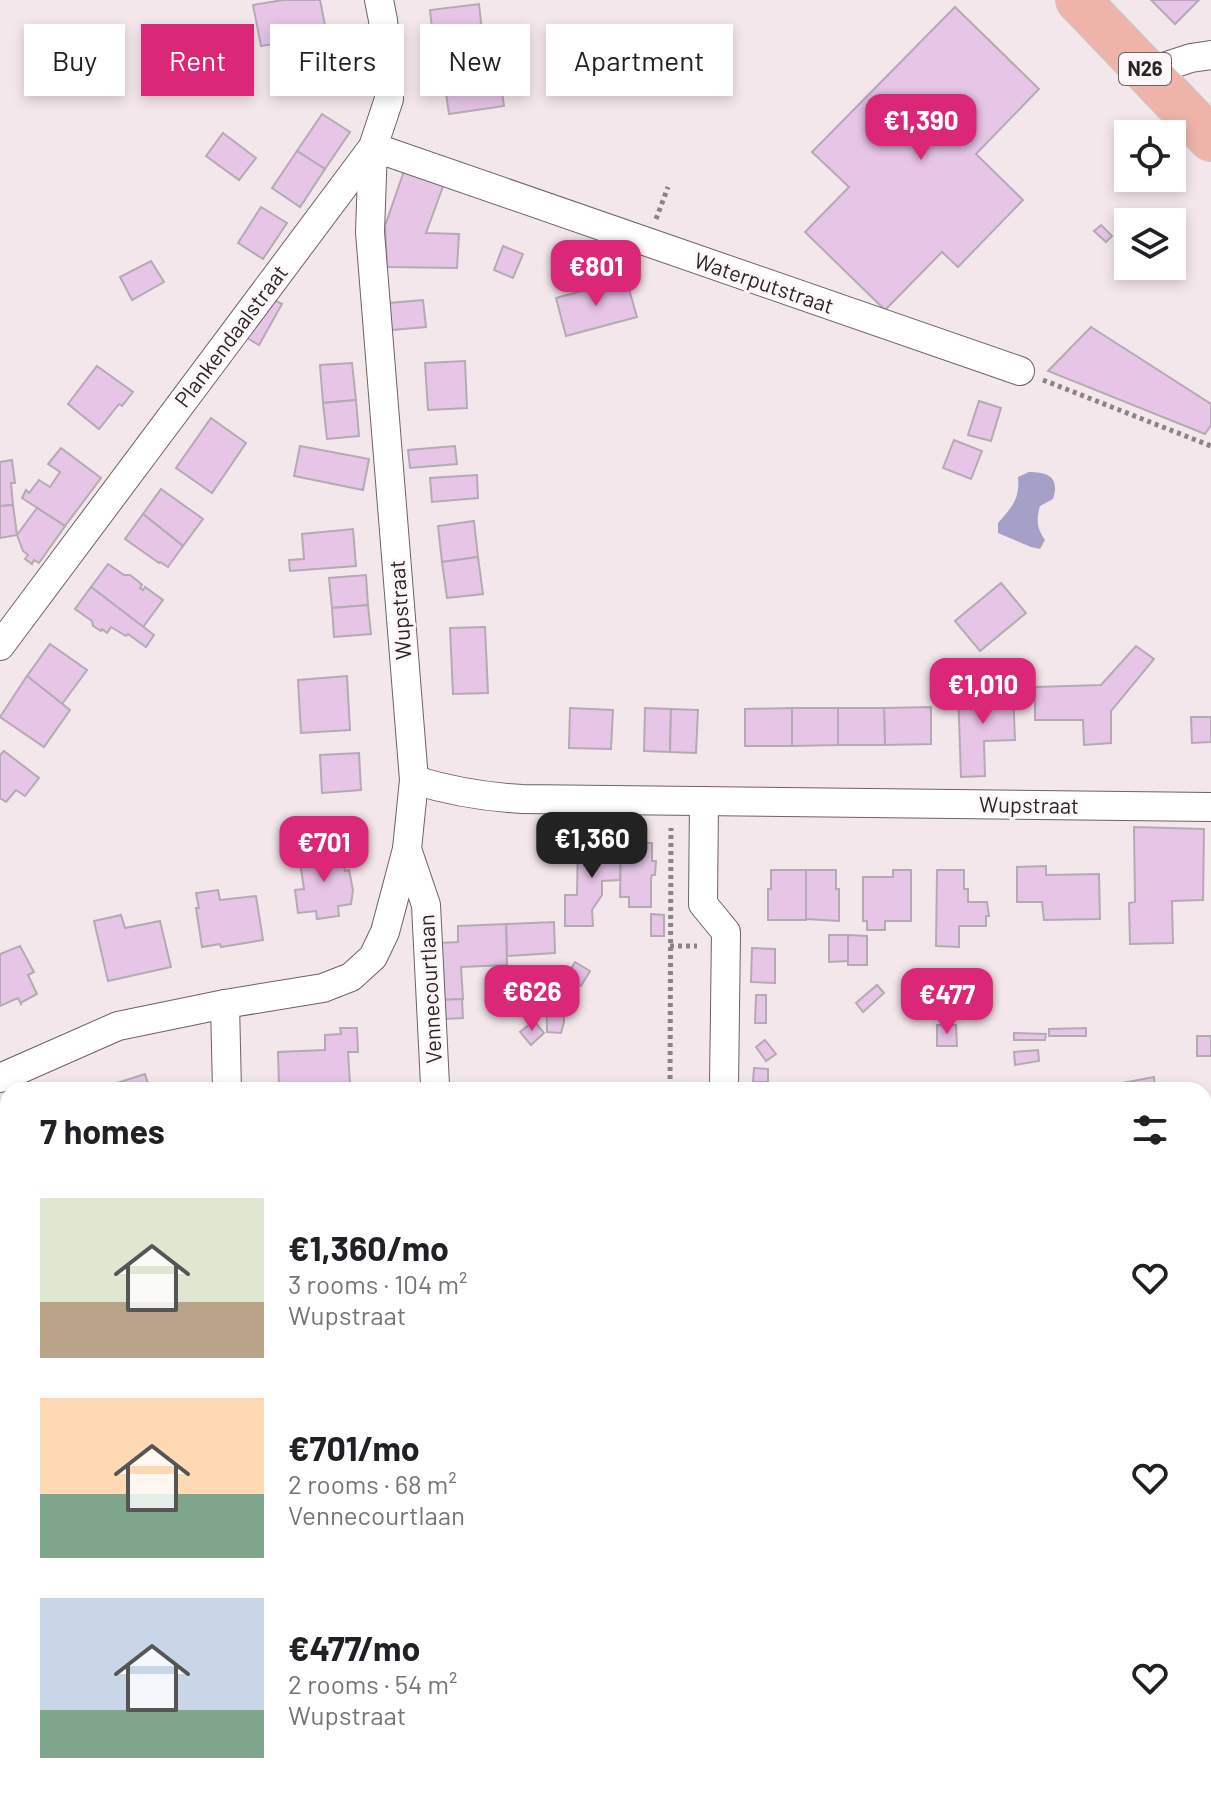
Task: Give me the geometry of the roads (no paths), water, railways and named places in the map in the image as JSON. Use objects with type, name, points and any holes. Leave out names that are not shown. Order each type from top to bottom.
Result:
[{"type":"main road","name":"N26","points":[[1078,0],[1211,139]]},
{"type":"street","name":"Plankendaalstraat","points":[[0,646],[373,147],[389,99],[379,0]]},
{"type":"street","points":[[1148,72],[1211,55]]},
{"type":"street","name":"Waterputstraat","points":[[373,147],[1020,371]]},
{"type":"street","name":"Wupstraat","points":[[373,147],[370,232],[414,780],[482,797],[522,799],[1211,807]]},
{"type":"street","name":"Vennecourtlaan","points":[[0,1078],[118,1026],[323,988],[351,977],[373,957],[385,932],[407,849],[414,780]]},
{"type":"street","points":[[704,801],[703,904],[726,932],[723,1082]]},
{"type":"street","name":"Vennecourtlaan","points":[[407,849],[426,905],[435,1082]]},
{"type":"street","points":[[225,1004],[227,1082]]}]
